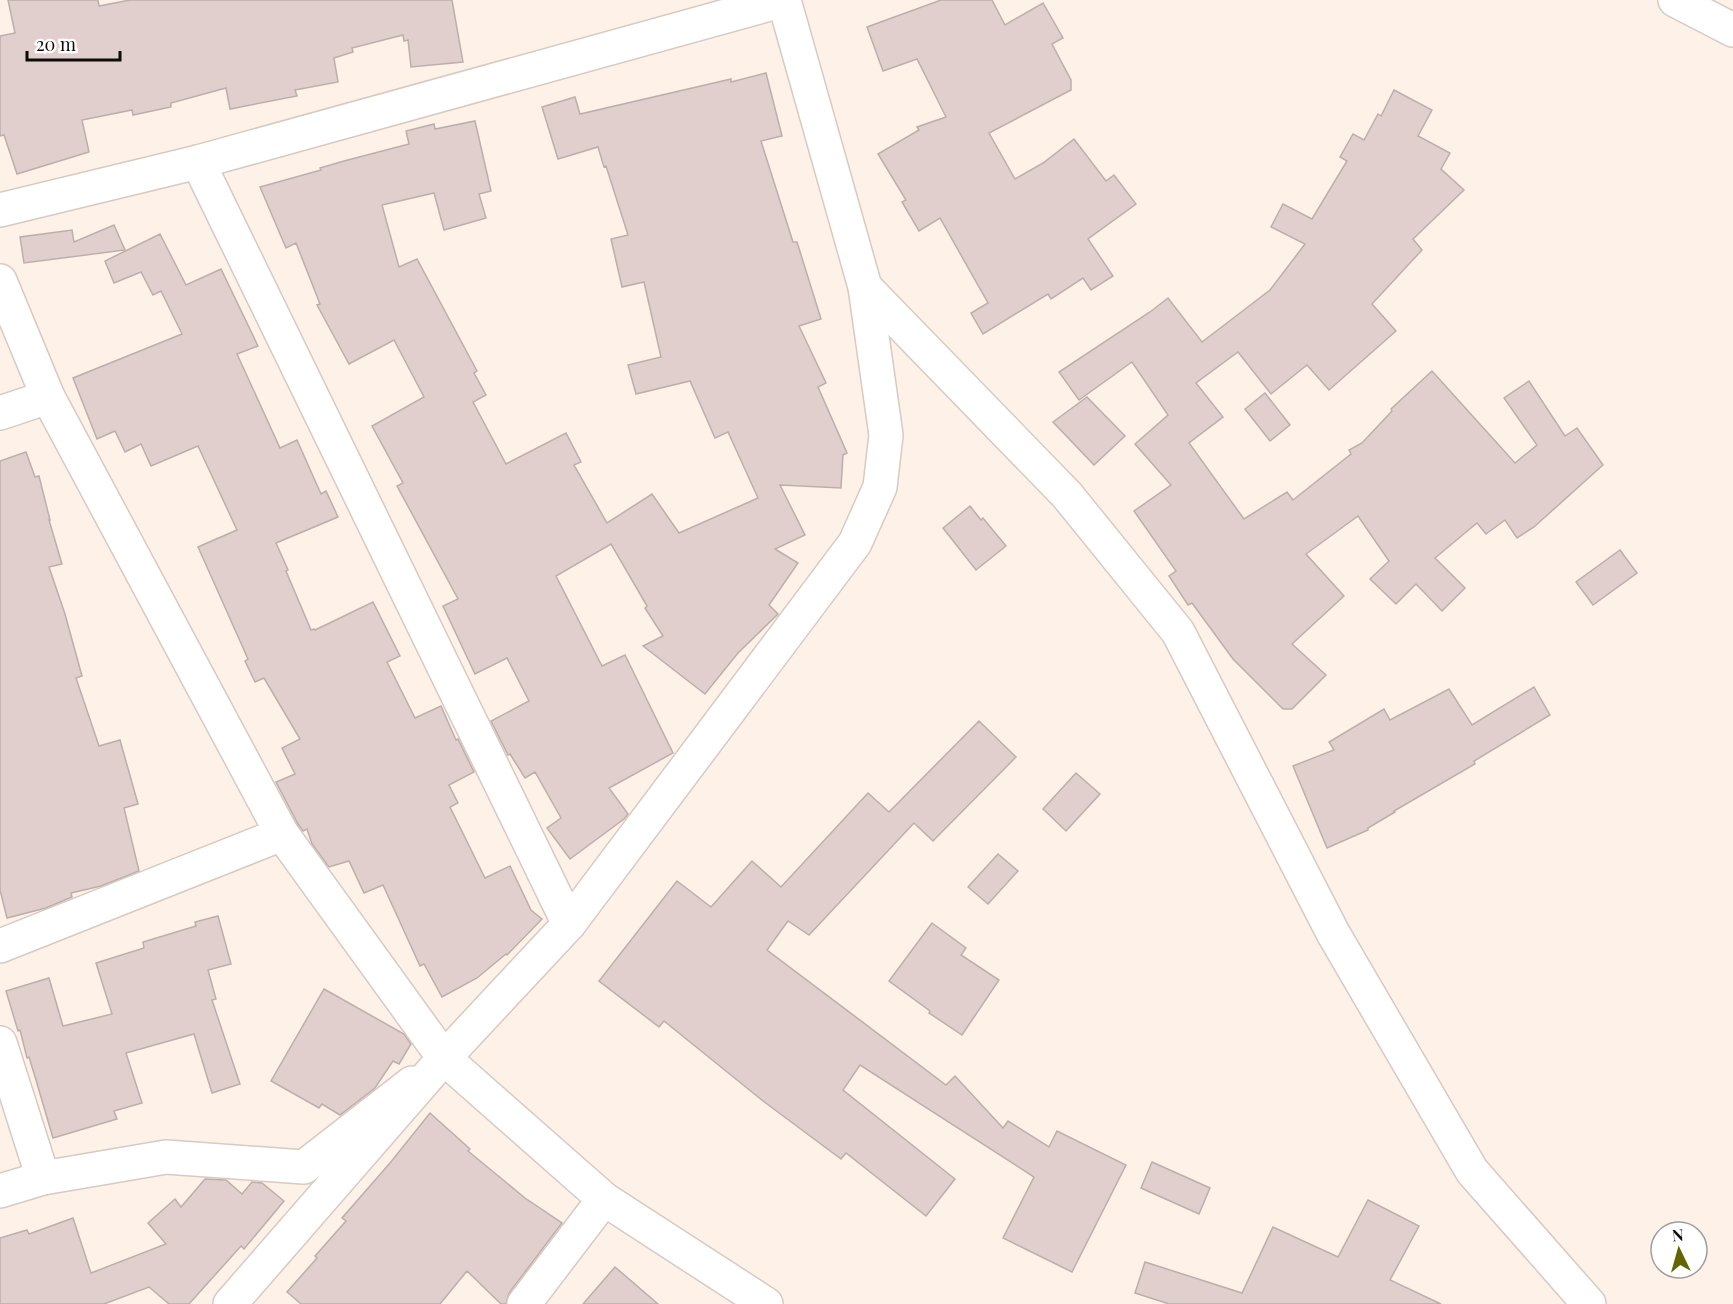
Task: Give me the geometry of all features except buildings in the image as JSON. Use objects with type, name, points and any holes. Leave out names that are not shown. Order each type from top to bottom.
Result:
[{"type":"street","points":[[0,210],[198,162],[784,0],[864,287],[886,435],[880,487],[855,543],[569,924],[444,1058],[230,1304]]},
{"type":"street","points":[[1675,0],[1733,30]]},
{"type":"street","points":[[198,162],[569,924]]},
{"type":"street","points":[[0,281],[48,397],[282,834],[444,1058],[604,1199],[766,1304]]},
{"type":"street","points":[[864,287],[1067,495],[1178,632],[1333,933],[1472,1171],[1589,1304]]},
{"type":"street","points":[[0,412],[48,397]]},
{"type":"street","points":[[0,946],[282,834]]},
{"type":"street","points":[[0,1043],[43,1178]]},
{"type":"street","points":[[0,1191],[43,1178],[166,1157],[304,1167],[444,1058]]},
{"type":"street","points":[[524,1304],[604,1199]]}]
